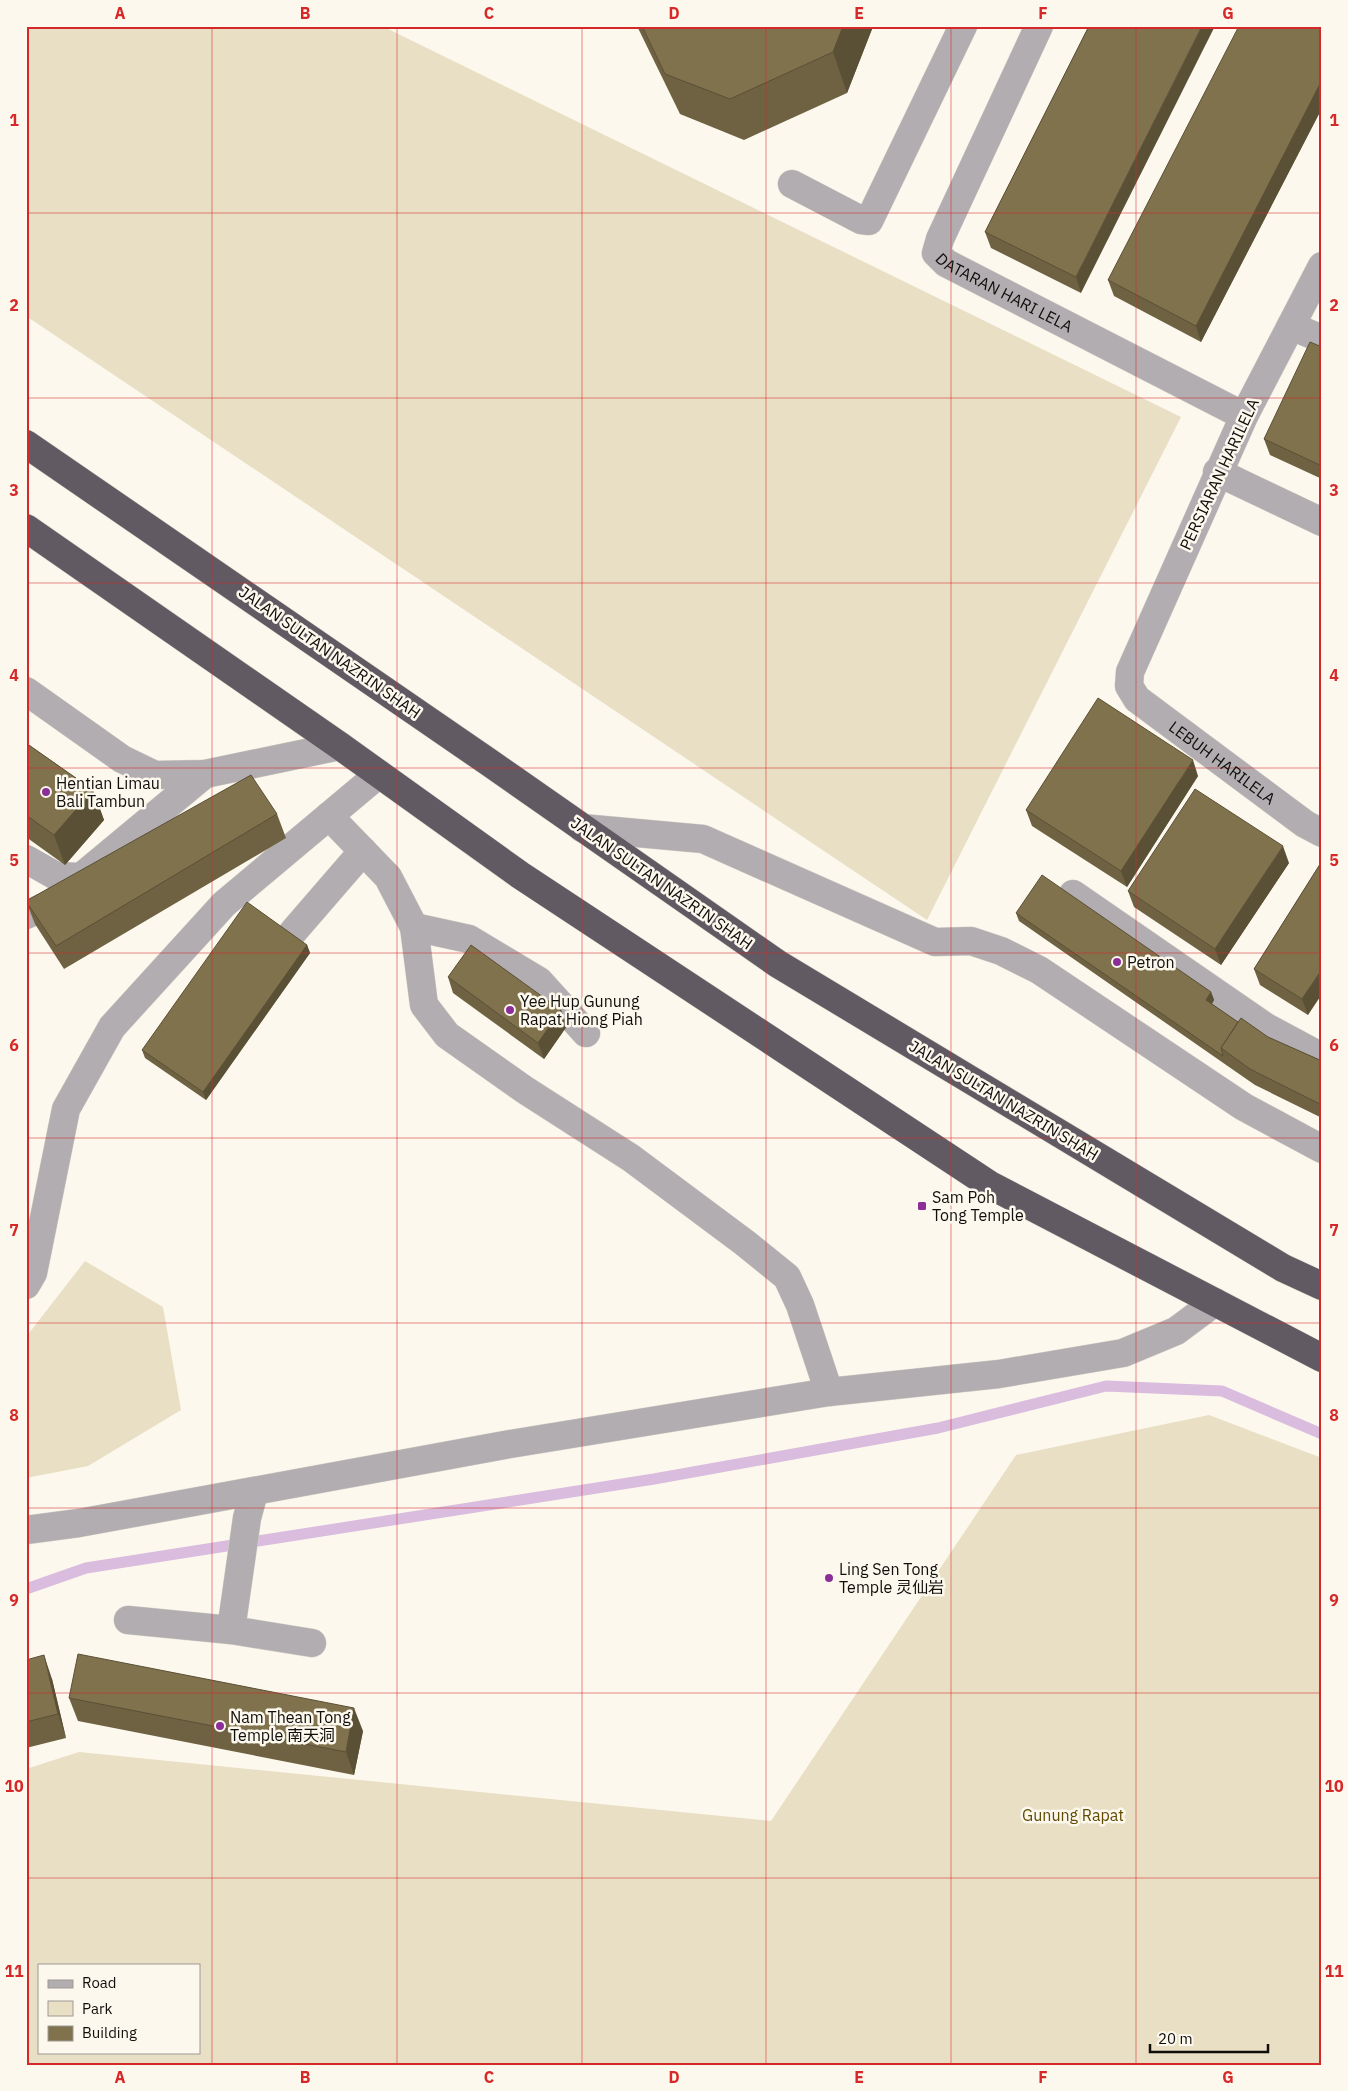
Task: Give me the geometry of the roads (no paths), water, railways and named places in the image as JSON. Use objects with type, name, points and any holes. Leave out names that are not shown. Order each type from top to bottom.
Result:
[{"type":"highway","name":"JALAN SULTAN NAZRIN SHAH","points":[[26,444],[778,964],[1283,1268],[1322,1286]]},
{"type":"highway","points":[[26,528],[340,746],[520,875],[990,1185],[1322,1358]]},
{"type":"street","points":[[792,184],[860,220],[869,221],[963,26]]},
{"type":"street","name":"DATARAN HARI LELA","points":[[1039,26],[940,239],[936,253],[946,263],[1244,416]]},
{"type":"street","name":"PERSIARAN HARILELA","points":[[1129,686],[1130,672],[1218,472],[1244,416],[1322,266]]},
{"type":"street","points":[[1291,326],[1322,339]]},
{"type":"street","points":[[1218,472],[1322,522]]},
{"type":"street","name":"LEBUH HARILELA","points":[[1129,686],[1137,699],[1305,824],[1322,833]]},
{"type":"street","points":[[26,691],[122,760],[155,775],[205,774],[340,746]]},
{"type":"street","points":[[26,915],[53,903],[81,877],[205,774]]},
{"type":"street","points":[[26,1285],[33,1273],[66,1109],[112,1028],[224,904],[379,774]]},
{"type":"street","points":[[329,816],[388,877],[414,927],[424,1005],[447,1035],[525,1090],[631,1158],[745,1242],[787,1278],[800,1305],[829,1392]]},
{"type":"street","points":[[582,828],[703,839],[935,942],[971,941],[1001,951],[1039,970],[1244,1107],[1322,1149]]},
{"type":"street","points":[[293,932],[363,851]]},
{"type":"street","points":[[26,859],[56,876],[81,877]]},
{"type":"street","points":[[1073,894],[1266,1027],[1322,1057]]},
{"type":"street","points":[[414,927],[469,939],[539,981],[586,1033]]},
{"type":"street","points":[[26,1530],[80,1524],[510,1444],[829,1392],[999,1374],[1123,1353],[1176,1331],[1215,1302]]},
{"type":"street","points":[[232,1630],[247,1518],[254,1492]]},
{"type":"street","points":[[128,1620],[232,1630],[312,1643]]},
{"type":"waterway","points":[[26,1589],[86,1568],[654,1479],[938,1428],[1106,1386],[1222,1391],[1322,1434]]},
{"type":"place","name":"Hentian Limau Bali Tambun","points":[[46,792]]},
{"type":"place","name":"Petron","points":[[1117,962]]},
{"type":"place","name":"Yee Hup Gunung Rapat Hiong Piah","points":[[510,1010]]},
{"type":"place","name":"Sam Poh Tong Temple","points":[[922,1206]]},
{"type":"place","name":"Ling Sen Tong Temple 灵仙岩","points":[[829,1578]]},
{"type":"place","name":"Nam Thean Tong Temple 南天洞","points":[[220,1726]]},
{"type":"park label","name":"Gunung Rapat","points":[[1073,1815]]}]
